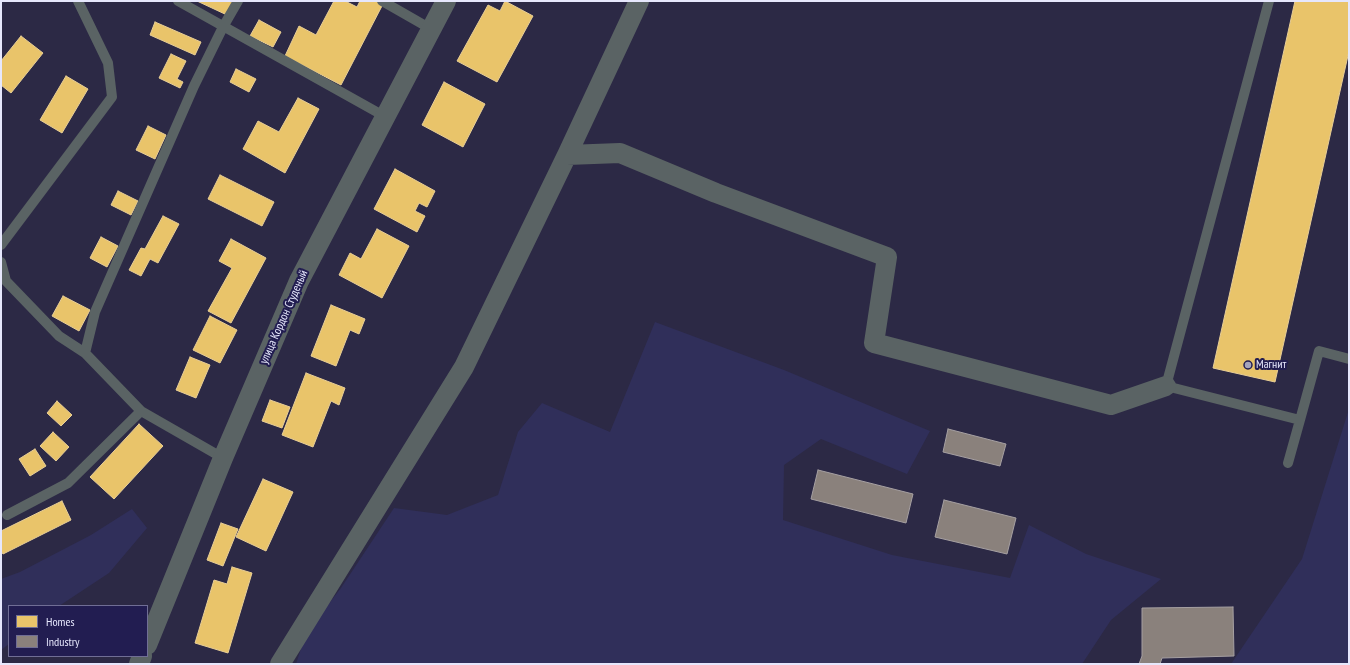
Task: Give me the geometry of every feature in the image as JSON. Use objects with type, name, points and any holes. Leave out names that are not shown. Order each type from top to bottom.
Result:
[{"type":"street","name":"улица Кордон Студеный","points":[[148,643],[223,458],[299,281],[384,116],[446,1]]},
{"type":"street","points":[[280,664],[464,367],[567,155],[639,1]]},
{"type":"street","points":[[567,155],[620,153],[716,193],[887,257],[874,343],[1111,405],[1166,386]]},
{"type":"lane","points":[[1,245],[112,97],[108,63],[78,1]]},
{"type":"lane","points":[[178,1],[384,116]]},
{"type":"lane","points":[[85,353],[95,312],[194,86],[223,26],[238,1]]},
{"type":"lane","points":[[382,1],[432,29]]},
{"type":"lane","points":[[1269,1],[1166,386],[1300,420]]},
{"type":"lane","points":[[1,262],[6,281],[59,336],[85,353],[141,411],[223,458]]},
{"type":"lane","points":[[1288,464],[1319,351],[1349,359]]},
{"type":"lane","points":[[7,515],[68,483],[141,411]]},
{"type":"shaded area","points":[[655,322],[784,370],[930,431],[907,474],[821,439],[784,465],[783,520],[892,555],[1010,578],[1029,525],[1086,554],[1161,579],[1111,620],[1082,664],[296,664],[306,633],[341,588],[394,508],[447,515],[498,495],[518,432],[542,403],[610,432]]},
{"type":"shaded area","points":[[1349,409],[1349,664],[1231,664],[1302,559]]},
{"type":"shaded area","points":[[132,509],[147,528],[109,573],[61,605],[8,605],[8,645],[1,650],[1,579],[20,572],[91,535]]},
{"type":"building: Homes","points":[[197,1],[233,1],[227,15]]},
{"type":"building: Homes","points":[[334,1],[345,1],[357,7],[360,1],[376,1],[383,4],[341,85],[285,56],[299,26],[316,35]]},
{"type":"building: Homes","points":[[505,1],[533,16],[497,82],[457,61],[488,5],[500,11]]},
{"type":"building: Homes","points":[[1295,1],[1349,1],[1349,51],[1275,382],[1213,368]]},
{"type":"building: Homes","points":[[259,20],[281,32],[273,47],[250,36]]},
{"type":"building: Homes","points":[[155,22],[201,42],[195,55],[150,35]]},
{"type":"building: Homes","points":[[21,36],[43,53],[11,93],[1,85],[1,61]]},
{"type":"building: Homes","points":[[171,54],[186,61],[177,79],[183,82],[180,88],[159,78]]},
{"type":"building: Homes","points":[[236,69],[256,79],[249,92],[230,82]]},
{"type":"building: Homes","points":[[66,76],[88,89],[62,133],[40,120]]},
{"type":"building: Homes","points":[[444,82],[485,104],[463,147],[422,125]]},
{"type":"building: Homes","points":[[298,98],[319,109],[285,173],[243,149],[258,121],[279,132]]},
{"type":"building: Homes","points":[[148,126],[166,135],[155,159],[136,150]]},
{"type":"building: Homes","points":[[395,169],[435,191],[427,207],[419,203],[415,211],[425,216],[417,232],[374,209]]},
{"type":"building: Homes","points":[[220,175],[274,202],[262,226],[208,199]]},
{"type":"building: Homes","points":[[118,191],[138,201],[131,215],[111,205]]},
{"type":"building: Homes","points":[[163,216],[179,224],[158,263],[150,259],[141,276],[129,270],[141,248],[145,249]]},
{"type":"building: Homes","points":[[377,229],[409,246],[382,298],[339,275],[350,253],[361,259]]},
{"type":"building: Homes","points":[[101,237],[118,246],[107,267],[90,258]]},
{"type":"building: Homes","points":[[231,239],[266,258],[231,323],[208,311],[232,268],[219,261]]},
{"type":"building: Homes","points":[[63,296],[90,310],[79,331],[52,316]]},
{"type":"building: Homes","points":[[331,305],[365,319],[359,334],[350,330],[336,366],[311,356]]},
{"type":"building: Homes","points":[[210,316],[237,330],[220,363],[193,350]]},
{"type":"building: Homes","points":[[190,357],[210,365],[196,398],[176,390]]},
{"type":"building: Homes","points":[[306,373],[345,388],[339,405],[331,401],[313,447],[282,435]]},
{"type":"building: Homes","points":[[270,400],[290,407],[282,428],[262,421]]},
{"type":"building: Homes","points":[[57,401],[72,415],[61,426],[47,413]]},
{"type":"building: Homes","points":[[139,424],[163,446],[114,499],[90,477]]},
{"type":"building: Homes","points":[[53,432],[69,447],[56,461],[40,446]]},
{"type":"building: Homes","points":[[35,449],[46,466],[30,476],[19,459]]},
{"type":"building: Homes","points":[[263,479],[293,492],[266,551],[236,537]]},
{"type":"building: Homes","points":[[62,501],[71,520],[3,554],[1,551],[1,531]]},
{"type":"building: Homes","points":[[221,523],[238,529],[223,566],[207,560]]},
{"type":"building: Homes","points":[[232,567],[252,573],[228,653],[195,643],[214,580],[227,584]]},
{"type":"building: Industry","points":[[948,429],[1006,444],[1000,466],[943,452]]},
{"type":"building: Industry","points":[[818,470],[913,494],[906,523],[811,499]]},
{"type":"building: Industry","points":[[944,500],[1016,518],[1007,554],[935,537]]},
{"type":"building: Industry","points":[[1233,607],[1234,656],[1162,658],[1160,664],[1139,664],[1142,656],[1142,608]]},
{"type":"place","name":"Магнит","points":[[1248,365]]}]
